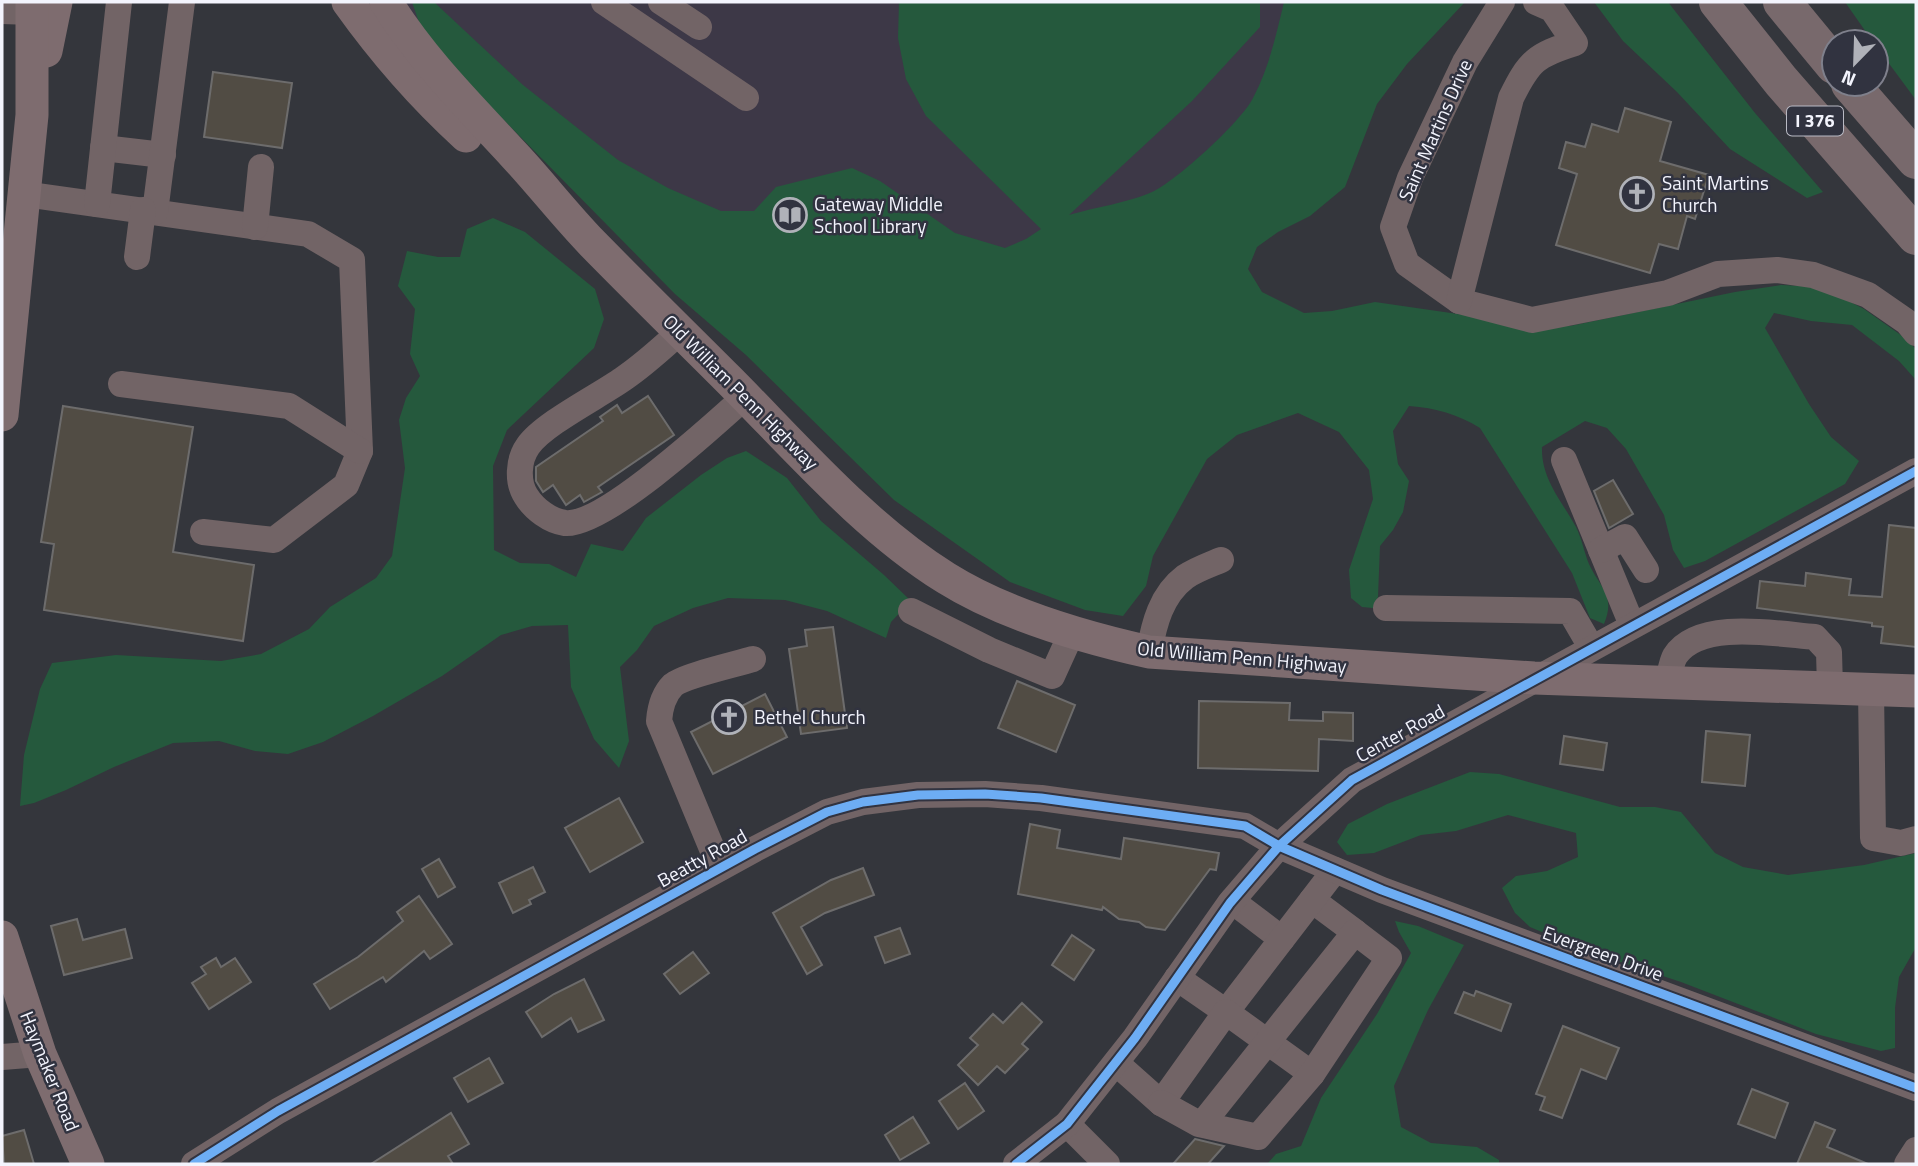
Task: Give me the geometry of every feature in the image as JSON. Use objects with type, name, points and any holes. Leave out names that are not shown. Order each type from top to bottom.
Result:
[{"type":"highway","name":"I 376","points":[[1718,2],[1781,81],[1916,236]]},
{"type":"highway","points":[[1782,2],[1820,48]]},
{"type":"highway","name":"I 376","points":[[1862,98],[1916,160]]},
{"type":"main road","name":"Old William Penn Highway","points":[[348,2],[422,93],[502,168],[590,241]]},
{"type":"main road","name":"Old William Penn Highway","points":[[386,2],[408,37],[436,72],[590,241],[854,504],[902,546],[947,579],[994,602],[1072,632],[1149,652],[1534,678],[1916,691]]},
{"type":"main road","points":[[2,415],[9,267],[24,194],[32,115],[31,6]]},
{"type":"main road","name":"Haymaker Road","points":[[2,937],[40,1054],[88,1164]]},
{"type":"street","points":[[97,204],[119,2]]},
{"type":"street","points":[[137,257],[163,155],[182,2]]},
{"type":"street","points":[[604,2],[746,98]]},
{"type":"street","points":[[660,2],[699,27]]},
{"type":"street","name":"Saint Martins Drive","points":[[1502,2],[1465,62],[1440,119],[1409,178],[1393,227],[1407,264],[1459,301],[1532,320],[1668,293],[1718,274],[1777,270],[1813,275],[1868,295],[1907,323],[1916,333]]},
{"type":"street","points":[[1459,301],[1511,98],[1524,71],[1547,51],[1575,43],[1552,9],[1536,2]]},
{"type":"street","points":[[103,148],[163,155]]},
{"type":"street","points":[[255,227],[261,166]]},
{"type":"street","points":[[24,194],[307,234],[352,260],[360,451],[346,485],[274,540],[203,532]]},
{"type":"street","points":[[681,331],[625,378],[541,432],[527,447],[519,467],[520,481],[526,497],[544,515],[566,523],[583,519],[611,506],[701,437],[746,396]]},
{"type":"street","points":[[121,384],[289,406],[360,451]]},
{"type":"street","points":[[1564,460],[1632,625]]},
{"type":"street","name":"Center Road","points":[[1016,1164],[1067,1124],[1116,1063],[1231,901],[1279,846],[1352,780],[1916,471]]},
{"type":"street","points":[[1601,550],[1625,537],[1646,570]]},
{"type":"street","points":[[1149,652],[1154,624],[1165,598],[1185,577],[1221,560]]},
{"type":"street","points":[[1386,608],[1570,611],[1591,647]]},
{"type":"street","points":[[911,611],[989,650],[1052,676],[1072,632]]},
{"type":"street","points":[[1668,682],[1674,657],[1689,641],[1729,631],[1815,637],[1829,652],[1830,688]]},
{"type":"street","points":[[720,868],[659,721],[660,709],[665,695],[675,683],[753,659]]},
{"type":"street","points":[[1871,689],[1873,838],[1901,843],[1916,839]]},
{"type":"street","name":"Beatty Road","points":[[194,1164],[228,1155],[290,1104],[827,812],[863,802],[918,795],[985,794],[1041,798],[1245,826],[1279,846]]},
{"type":"street","name":"Evergreen Drive","points":[[1279,846],[1395,895],[1916,1088]]},
{"type":"street","points":[[1161,1103],[1226,1012],[1335,870]]},
{"type":"street","points":[[1116,1063],[1161,1103],[1202,1124],[1258,1137],[1312,1074],[1389,958],[1312,900]]},
{"type":"street","points":[[1231,901],[1282,939]]},
{"type":"street","points":[[1202,1124],[1355,932]]},
{"type":"street","points":[[1177,978],[1312,1074]]},
{"type":"street","points":[[2,1057],[40,1054]]},
{"type":"street","points":[[1067,1124],[1107,1164]]},
{"type":"street","points":[[1907,1164],[1916,1150]]},
{"type":"shaded area","points":[[400,2],[1342,2],[1191,211],[951,263],[708,242],[448,56]]},
{"type":"green space","points":[[412,2],[434,2],[523,85],[618,160],[668,188],[721,211],[754,211],[776,187],[852,168],[880,181],[955,233],[1005,248],[1041,229],[926,116],[906,79],[898,38],[899,2],[1260,2],[1260,27],[1192,101],[1069,215],[1152,192],[1191,164],[1222,135],[1236,121],[1259,87],[1272,51],[1284,2],[1465,2],[1407,64],[1377,104],[1345,187],[1310,216],[1278,232],[1257,247],[1248,269],[1262,292],[1304,313],[1332,311],[1375,302],[1506,321],[1570,326],[1735,292],[1781,285],[1821,287],[1864,309],[1905,338],[1916,349],[1916,380],[1899,361],[1852,325],[1811,321],[1774,313],[1765,328],[1831,437],[1859,461],[1845,484],[1705,561],[1684,568],[1673,550],[1664,515],[1626,449],[1607,428],[1585,421],[1542,447],[1549,480],[1576,527],[1589,564],[1605,592],[1608,606],[1604,624],[1590,618],[1572,573],[1480,428],[1446,412],[1409,406],[1393,431],[1398,464],[1409,481],[1403,512],[1380,546],[1378,597],[1373,608],[1362,607],[1351,598],[1349,570],[1373,499],[1369,470],[1339,432],[1298,413],[1237,435],[1207,459],[1153,556],[1146,586],[1123,616],[1085,610],[1010,582],[894,500],[746,355],[675,294],[425,40]]},
{"type":"green space","points":[[1594,2],[1668,2],[1755,113],[1823,192],[1807,198],[1730,149],[1677,92],[1623,41]]},
{"type":"green space","points":[[1845,2],[1916,2],[1916,100],[1890,65],[1890,28],[1863,28]]},
{"type":"green space","points":[[493,218],[525,232],[595,289],[604,319],[594,348],[507,430],[493,466],[494,550],[520,563],[549,564],[576,577],[591,544],[623,551],[646,518],[701,475],[727,458],[746,451],[787,478],[821,521],[911,601],[891,622],[886,638],[827,611],[785,600],[728,598],[693,608],[654,626],[637,650],[620,667],[629,741],[619,768],[594,739],[571,687],[568,625],[532,626],[501,635],[442,676],[323,742],[288,754],[255,751],[219,741],[173,743],[66,790],[20,806],[24,755],[40,689],[52,663],[116,655],[221,661],[261,654],[309,629],[330,607],[376,578],[392,556],[405,468],[399,420],[406,398],[420,376],[410,354],[415,309],[398,286],[407,251],[438,257],[460,257],[467,229]]},
{"type":"green space","points":[[1470,772],[1499,774],[1620,807],[1655,807],[1681,812],[1715,853],[1743,867],[1788,875],[1864,865],[1916,853],[1916,947],[1899,977],[1895,1008],[1895,1048],[1881,1051],[1816,1034],[1681,982],[1587,951],[1530,927],[1515,913],[1502,888],[1516,876],[1547,871],[1578,857],[1576,833],[1508,815],[1456,831],[1421,835],[1374,853],[1347,855],[1337,842],[1348,824],[1387,804]]},
{"type":"green space","points":[[1395,921],[1418,926],[1464,945],[1428,1010],[1394,1086],[1401,1127],[1431,1143],[1477,1147],[1499,1160],[1499,1164],[1267,1164],[1276,1154],[1301,1146],[1321,1098],[1377,1014],[1411,953]]},
{"type":"building","points":[[213,72],[292,83],[282,148],[204,137]]},
{"type":"building","name":"Saint Martins Church","points":[[1625,108],[1671,122],[1660,161],[1709,175],[1695,219],[1687,216],[1678,249],[1659,244],[1650,273],[1556,245],[1577,174],[1559,168],[1566,142],[1585,147],[1592,124],[1618,132]]},
{"type":"building","points":[[648,396],[674,435],[598,487],[602,492],[584,502],[580,495],[566,505],[553,485],[543,492],[536,481],[536,467],[603,421],[600,417],[617,405],[622,413]]},
{"type":"building","points":[[63,406],[193,427],[173,552],[254,565],[243,641],[44,610],[54,544],[41,542]]},
{"type":"building","points":[[1613,480],[1633,514],[1609,528],[1594,491]]},
{"type":"building","points":[[1889,525],[1916,528],[1916,647],[1881,643],[1883,627],[1872,626],[1872,623],[1757,608],[1760,581],[1805,586],[1806,573],[1851,579],[1849,595],[1882,597]]},
{"type":"building","points":[[833,627],[847,728],[801,734],[789,649],[807,646],[805,630]]},
{"type":"building","points":[[1017,681],[1075,705],[1056,752],[998,728]]},
{"type":"building","points":[[765,694],[787,737],[713,774],[691,732]]},
{"type":"building","points":[[1199,701],[1290,703],[1289,720],[1323,721],[1323,712],[1353,713],[1353,741],[1319,739],[1318,771],[1198,768]]},
{"type":"building","points":[[1706,731],[1750,735],[1745,786],[1702,782]]},
{"type":"building","points":[[1564,736],[1607,743],[1603,770],[1560,764]]},
{"type":"building","points":[[619,798],[643,842],[590,872],[565,828]]},
{"type":"building","points":[[1030,824],[1060,830],[1057,848],[1121,859],[1124,838],[1219,853],[1216,870],[1210,869],[1165,930],[1146,927],[1139,922],[1119,919],[1103,907],[1102,910],[1018,894]]},
{"type":"building","points":[[439,859],[455,887],[438,897],[422,869]]},
{"type":"building","points":[[533,867],[545,892],[529,900],[531,904],[513,913],[499,883]]},
{"type":"building","points":[[863,868],[874,895],[825,913],[801,927],[822,965],[807,974],[773,913],[831,880]]},
{"type":"building","points":[[419,896],[452,944],[430,959],[424,951],[386,982],[383,977],[330,1009],[314,984],[358,957],[403,921],[397,912]]},
{"type":"building","points":[[77,919],[83,940],[125,929],[132,958],[64,975],[51,926]]},
{"type":"building","points":[[900,928],[910,954],[885,963],[875,937]]},
{"type":"building","points":[[1072,935],[1094,950],[1074,980],[1052,965]]},
{"type":"building","points":[[693,952],[709,973],[680,994],[664,974]]},
{"type":"building","points":[[216,958],[221,967],[235,958],[251,982],[209,1009],[192,983],[206,974],[201,967]]},
{"type":"building","points":[[584,979],[604,1020],[578,1032],[571,1018],[542,1037],[526,1012]]},
{"type":"building","points":[[1476,991],[1511,1004],[1501,1031],[1455,1013],[1464,992],[1474,996]]},
{"type":"building","points":[[1022,1003],[1042,1022],[1022,1044],[1028,1049],[1005,1073],[997,1066],[978,1085],[958,1065],[978,1045],[970,1038],[993,1014],[1003,1023]]},
{"type":"building","points":[[1563,1026],[1619,1048],[1606,1079],[1581,1069],[1562,1118],[1540,1110],[1545,1097],[1536,1094]]},
{"type":"building","points":[[489,1058],[503,1083],[468,1102],[454,1078]]},
{"type":"building","points":[[965,1083],[984,1111],[958,1129],[939,1101]]},
{"type":"building","points":[[1752,1089],[1788,1103],[1775,1138],[1738,1124]]},
{"type":"building","points":[[451,1113],[469,1144],[448,1156],[453,1164],[371,1164]]},
{"type":"building","points":[[913,1117],[929,1143],[900,1160],[885,1135]]},
{"type":"building","points":[[1815,1122],[1835,1130],[1827,1147],[1868,1164],[1797,1164]]},
{"type":"building","points":[[24,1130],[34,1164],[4,1164],[2,1136]]},
{"type":"building","points":[[1195,1139],[1224,1146],[1208,1164],[1173,1164]]},
{"type":"cycle path","points":[[1016,1164],[1067,1124],[1135,1038],[1230,903],[1279,846],[1352,780],[1916,471]]},
{"type":"cycle path","points":[[194,1164],[278,1111],[827,812],[863,802],[918,795],[985,794],[1041,798],[1245,826],[1279,846],[1382,890],[1916,1088]]},
{"type":"place","name":"Saint Martins Church","points":[[1637,194]]},
{"type":"place","name":"Gateway Middle School Library","points":[[790,215]]},
{"type":"place","name":"Bethel Church","points":[[729,717]]}]
